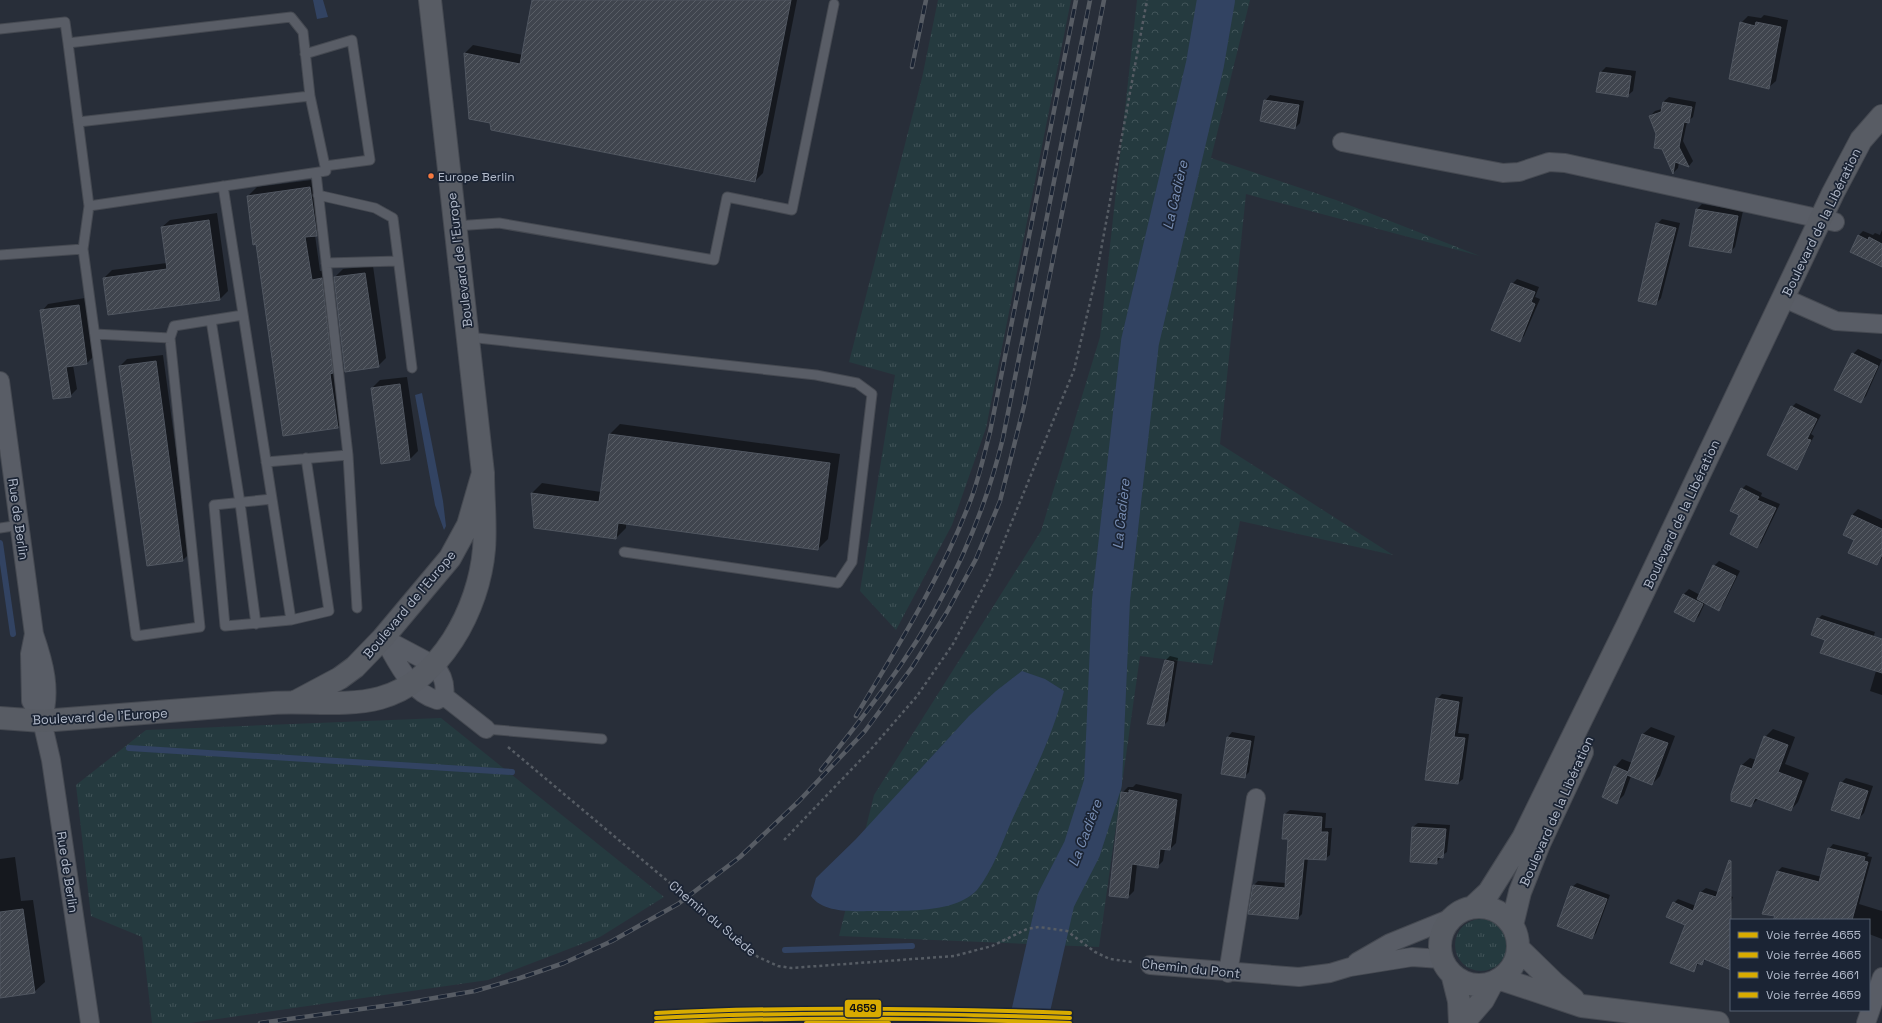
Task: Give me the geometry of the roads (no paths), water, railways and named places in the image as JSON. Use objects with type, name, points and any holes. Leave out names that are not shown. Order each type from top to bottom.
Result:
[{"type":"street","name":"Boulevard de l'Europe","points":[[0,718],[42,721],[295,702],[358,702],[394,693],[412,684],[434,665],[445,651],[466,614],[474,596],[481,569],[484,548],[483,473],[430,0]]},
{"type":"street","name":"Boulevard de la Libération","points":[[1512,925],[1520,892],[1542,837],[1828,221],[1859,145],[1882,116]]},
{"type":"street","name":"Boulevard de la Libération","points":[[1828,221],[1864,163],[1882,140]]},
{"type":"street","points":[[1342,142],[1503,173],[1519,172],[1549,162],[1565,162],[1828,221]]},
{"type":"street","name":"Boulevard de la Libération","points":[[1473,907],[1488,892],[1523,838],[1628,624],[1791,301]]},
{"type":"street","points":[[1791,301],[1836,321],[1882,324]]},
{"type":"street","name":"Rue de Berlin","points":[[0,381],[34,634],[46,673],[47,700],[42,721],[51,760],[90,1023]]},
{"type":"street","name":"Boulevard de l'Europe","points":[[295,702],[340,678],[355,667],[383,638],[450,558],[468,524],[483,473]]},
{"type":"street","points":[[383,638],[434,665],[439,670],[446,687],[444,696],[437,700],[419,692],[412,684],[383,638]]},
{"type":"street","points":[[444,696],[486,729]]},
{"type":"street","points":[[1228,973],[1256,798]]},
{"type":"street","points":[[1463,1023],[1483,1000],[1496,981],[1513,966],[1518,948],[1518,940],[1512,925],[1505,916],[1495,910],[1484,907],[1473,907],[1460,911],[1449,919],[1442,931],[1439,945],[1441,959],[1446,969],[1453,977],[1472,985],[1482,986],[1496,981],[1582,1006],[1718,1023]]},
{"type":"street","name":"Chemin du Pont","points":[[1350,967],[1390,943],[1449,919]]},
{"type":"street","points":[[1518,948],[1555,984],[1582,1006]]},
{"type":"street","name":"Chemin du Pont","points":[[1150,965],[1228,973],[1299,977],[1330,973],[1350,967],[1412,957],[1441,959]]},
{"type":"street","points":[[1453,977],[1459,1001],[1460,1023]]},
{"type":"street","points":[[1866,1023],[1882,977]]},
{"type":"lane","points":[[455,226],[499,223],[714,260],[727,197],[792,210],[834,4]]},
{"type":"lane","points":[[68,43],[291,17],[303,32],[310,96],[326,171],[89,206]]},
{"type":"lane","points":[[0,29],[65,22],[89,206],[83,249],[136,636],[200,627],[170,338],[174,326],[243,314]]},
{"type":"lane","points":[[305,54],[352,40],[370,160],[325,166]]},
{"type":"lane","points":[[78,122],[310,96]]},
{"type":"lane","points":[[316,173],[348,455],[357,608]]},
{"type":"lane","points":[[223,186],[291,620]]},
{"type":"lane","points":[[318,195],[375,208],[393,218],[412,368]]},
{"type":"lane","points":[[0,255],[83,249]]},
{"type":"lane","points":[[326,263],[398,261]]},
{"type":"lane","points":[[211,320],[240,502],[256,624]]},
{"type":"lane","points":[[95,334],[170,338]]},
{"type":"lane","points":[[468,337],[816,375],[857,383],[872,394],[852,562],[838,583],[624,552]]},
{"type":"lane","points":[[266,462],[348,455]]},
{"type":"lane","points":[[272,499],[214,505],[225,626],[291,620],[328,611],[306,458]]},
{"type":"lane","points":[[0,528],[20,525]]},
{"type":"lane","points":[[486,729],[602,739]]},
{"type":"water","points":[[313,0],[323,0],[328,17],[317,19]]},
{"type":"water","points":[[422,393],[443,501],[446,526],[444,530],[435,505],[415,395]]},
{"type":"water","points":[[1022,671],[1045,679],[1064,691],[1054,724],[1041,757],[1001,847],[988,874],[977,890],[968,897],[956,903],[934,909],[922,910],[850,911],[832,909],[817,902],[811,896],[816,878],[856,839],[969,716],[996,691]]},
{"type":"waterway","name":"La Cadière","points":[[1028,1023],[1056,900],[1082,849],[1103,783],[1111,600],[1140,342],[1205,64],[1216,0]]},
{"type":"waterway","points":[[0,543],[13,634]]},
{"type":"waterway","points":[[129,748],[512,772]]},
{"type":"waterway","points":[[785,950],[912,946]]},
{"type":"railway","points":[[912,67],[926,0]]},
{"type":"railway","points":[[856,716],[903,637],[947,556],[971,499],[976,483],[990,432],[1076,0]]},
{"type":"railway","points":[[821,770],[881,693],[917,640],[948,585],[962,556],[986,498],[1003,438],[1090,0]]},
{"type":"railway","points":[[260,1023],[405,1003],[475,991],[564,963],[612,941],[678,904],[740,857],[799,801],[865,731],[913,666],[947,612],[976,559],[1000,501],[1024,406],[1104,0]]},
{"type":"rail line","name":"4659","points":[[656,1013],[760,1009],[863,1008],[1070,1013]]},
{"type":"rail line","name":"4661","points":[[656,1018],[760,1014],[966,1015],[1070,1018]]},
{"type":"rail line","name":"4655","points":[[656,1023],[760,1019],[863,1018],[1070,1023]]},
{"type":"rail line","name":"4665","points":[[806,1023],[889,1023]]},
{"type":"place","name":"Europe Berlin","points":[[431,176]]}]
